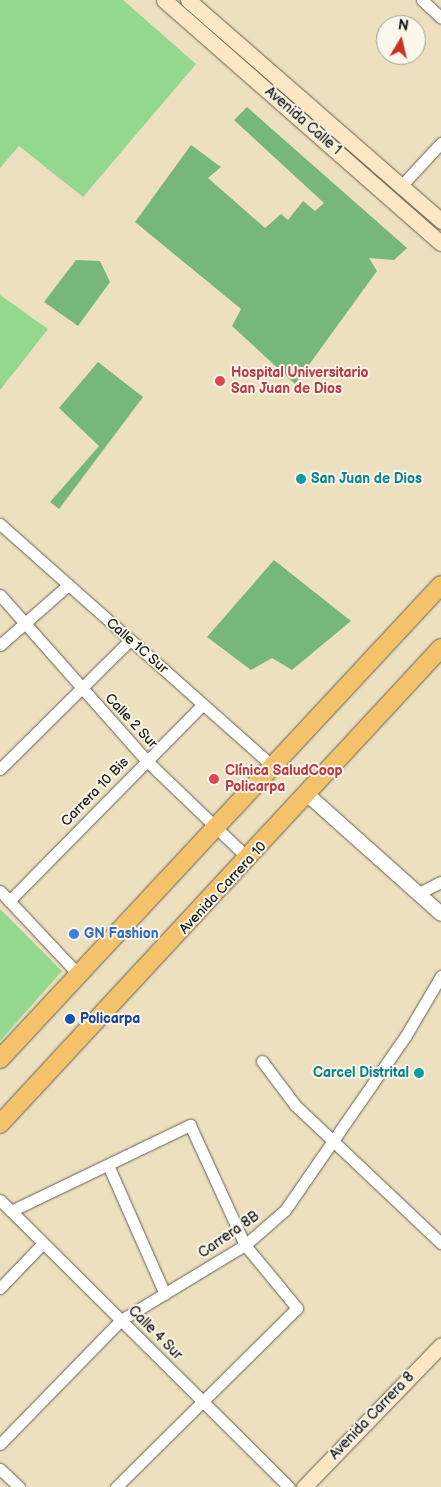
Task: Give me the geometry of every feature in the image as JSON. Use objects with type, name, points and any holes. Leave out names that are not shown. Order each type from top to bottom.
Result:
[{"type":"main road","name":"Avenida Calle 1","points":[[164,0],[441,243]]},
{"type":"main road","name":"Avenida Calle 1","points":[[188,0],[441,221]]},
{"type":"main road","points":[[0,1059],[78,974],[275,768],[441,585]]},
{"type":"main road","name":"Avenida Carrera 10","points":[[0,1124],[249,859],[441,648]]},
{"type":"main road","name":"Avenida Carrera 8","points":[[304,1487],[441,1345]]},
{"type":"street","points":[[422,0],[441,18]]},
{"type":"street","points":[[400,186],[441,142]]},
{"type":"street","name":"Calle 1C Sur","points":[[0,524],[275,768]]},
{"type":"street","points":[[0,645],[68,585]]},
{"type":"street","name":"Calle 2 Sur","points":[[0,594],[24,624],[147,761],[249,859]]},
{"type":"street","points":[[0,769],[130,640]]},
{"type":"street","name":"Carrera 10 Bis","points":[[10,901],[203,704]]},
{"type":"street","points":[[308,795],[421,892],[441,914]]},
{"type":"street","points":[[421,892],[441,882]]},
{"type":"street","points":[[0,891],[78,974]]},
{"type":"street","name":"Carrera 8B","points":[[0,1444],[121,1320],[245,1244],[285,1210],[333,1144],[441,976]]},
{"type":"street","points":[[262,1061],[295,1105],[333,1144],[441,1243]]},
{"type":"street","points":[[11,1211],[190,1125],[245,1244],[297,1308],[116,1487]]},
{"type":"street","points":[[108,1165],[165,1294]]},
{"type":"street","name":"Calle 4 Sur","points":[[0,1200],[290,1487]]},
{"type":"street","points":[[0,1288],[43,1242]]},
{"type":"street","points":[[0,1469],[19,1487]]},
{"type":"green space","points":[[0,0],[123,0],[196,64],[83,197],[19,146],[0,168]]},
{"type":"green space","points":[[247,107],[407,248],[394,260],[369,258],[377,271],[295,384],[232,326],[241,309],[135,222],[191,145],[221,167],[208,178],[265,228],[281,214],[288,220],[303,201],[315,211],[324,203],[234,120]]},
{"type":"green space","points":[[76,260],[100,261],[110,282],[78,326],[44,302]]},
{"type":"green space","points":[[0,295],[48,329],[0,390]]},
{"type":"green space","points":[[98,362],[143,397],[59,509],[50,502],[99,446],[59,408]]},
{"type":"green space","points":[[274,560],[351,621],[292,670],[272,658],[251,670],[207,637]]},
{"type":"green space","points":[[0,909],[62,971],[0,1041]]},
{"type":"place","name":"Hospital Universitario San Juan de Dios","points":[[220,381]]},
{"type":"place","name":"San Juan de Dios","points":[[301,479]]},
{"type":"place","name":"Clínica SaludCoop Policarpa","points":[[214,779]]},
{"type":"place","name":"GN Fashion","points":[[74,934]]},
{"type":"place","name":"Policarpa","points":[[70,1019]]},
{"type":"place","name":"Carcel Distrital","points":[[419,1073]]}]
